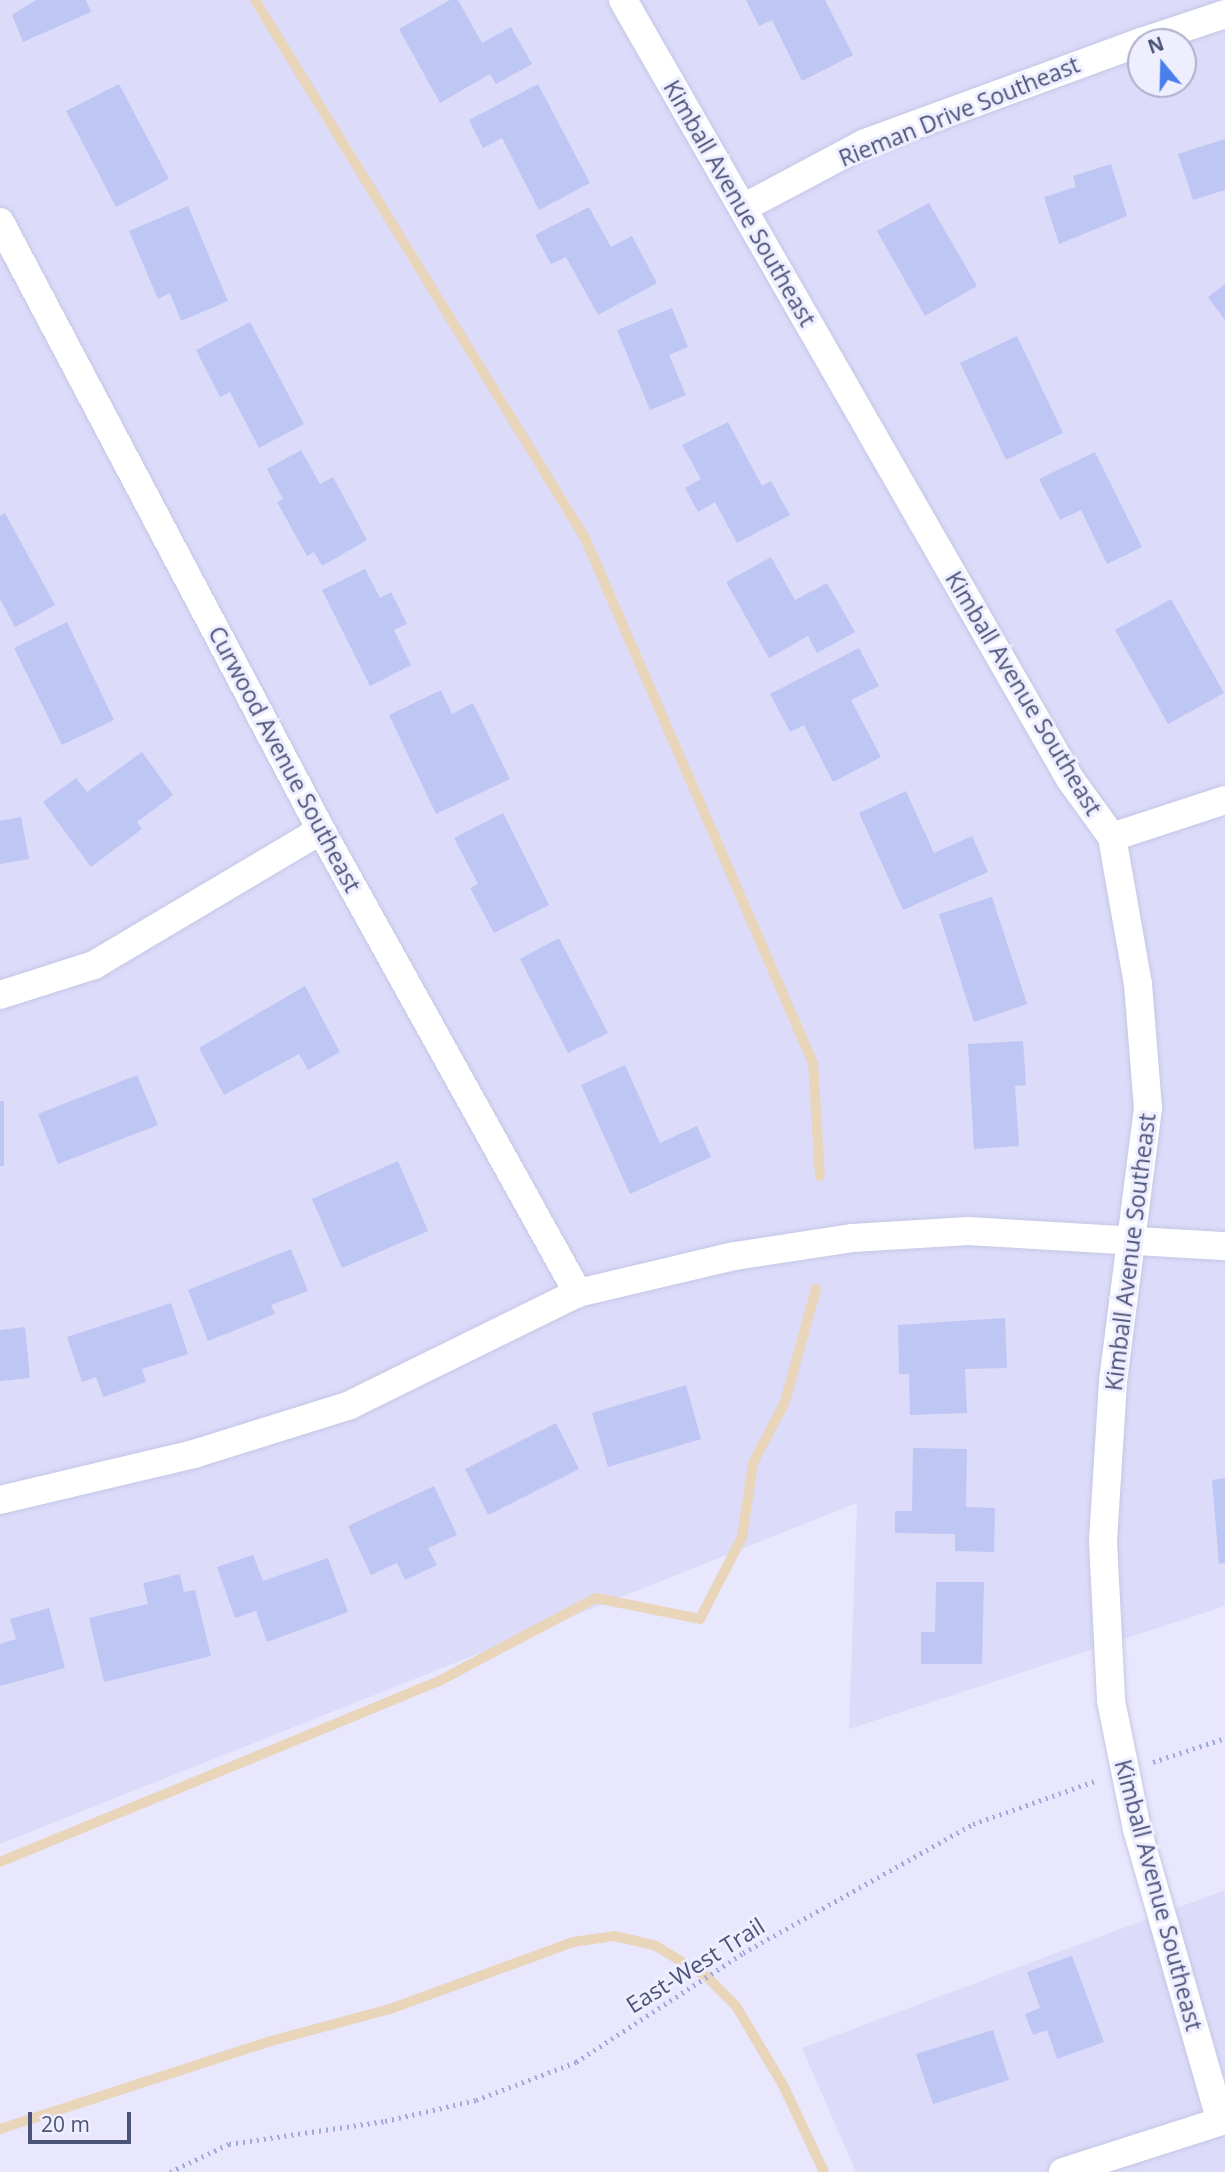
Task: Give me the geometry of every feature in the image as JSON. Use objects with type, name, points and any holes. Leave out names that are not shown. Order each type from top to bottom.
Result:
[{"type":"street","name":"Kimball Avenue Southeast","points":[[623,0],[1070,779],[1112,837],[1138,984],[1148,1108],[1134,1243],[1113,1381],[1103,1541],[1111,1701],[1125,1771],[1223,2120]]},
{"type":"street","name":"Rieman Drive Southeast","points":[[1183,28],[1225,14]]},
{"type":"street","name":"Rieman Drive Southeast","points":[[743,208],[865,143],[1127,47]]},
{"type":"street","name":"Curwood Avenue Southeast","points":[[0,222],[321,830],[578,1293]]},
{"type":"street","points":[[1112,837],[1225,800]]},
{"type":"street","points":[[0,995],[94,965],[321,830]]},
{"type":"street","points":[[0,1500],[194,1454],[350,1405],[578,1293],[735,1256],[852,1238],[969,1231],[1134,1243],[1225,1246]]},
{"type":"street","points":[[1063,2172],[1223,2120]]},
{"type":"path","name":"East-West Trail","points":[[170,2172],[229,2144],[386,2121],[476,2100],[576,2062],[743,1953],[973,1824],[1225,1738]]},
{"type":"shaded area","points":[[0,0],[1225,0],[1225,1606],[849,1729],[857,1503],[0,1844]]},
{"type":"shaded area","points":[[1225,1890],[1225,2172],[856,2172],[802,2048]]},
{"type":"building","points":[[36,0],[86,0],[91,12],[23,42],[12,15]]},
{"type":"building","points":[[450,0],[458,0],[482,43],[511,27],[532,64],[496,84],[490,74],[440,103],[399,29]]},
{"type":"building","points":[[746,0],[825,0],[853,55],[802,81],[772,20],[759,26]]},
{"type":"building","points":[[119,84],[169,179],[116,207],[66,111]]},
{"type":"building","points":[[538,84],[590,183],[539,210],[502,138],[483,148],[469,120]]},
{"type":"building","points":[[1225,139],[1225,190],[1193,200],[1178,154]]},
{"type":"building","points":[[1111,164],[1127,216],[1059,244],[1044,197],[1076,187],[1073,176]]},
{"type":"building","points":[[929,203],[977,286],[925,316],[877,231]]},
{"type":"building","points":[[188,206],[228,301],[181,321],[170,293],[158,299],[129,231]]},
{"type":"building","points":[[589,207],[611,247],[632,236],[657,283],[598,315],[566,257],[551,264],[535,235]]},
{"type":"building","points":[[1225,284],[1225,320],[1208,297]]},
{"type":"building","points":[[672,308],[688,347],[669,355],[686,395],[650,410],[617,330]]},
{"type":"building","points":[[250,322],[304,424],[259,448],[230,392],[220,397],[196,350]]},
{"type":"building","points":[[1017,336],[1063,433],[1006,460],[960,363]]},
{"type":"building","points":[[728,422],[762,486],[771,481],[790,515],[737,543],[715,502],[698,512],[685,488],[701,479],[682,445]]},
{"type":"building","points":[[301,450],[320,484],[333,477],[367,540],[322,566],[314,552],[307,556],[277,502],[283,499],[267,469]]},
{"type":"building","points":[[1095,452],[1142,547],[1107,564],[1081,510],[1060,520],[1039,479]]},
{"type":"building","points":[[5,513],[55,605],[15,627],[0,599],[0,516]]},
{"type":"building","points":[[771,557],[795,600],[827,583],[855,632],[817,653],[808,636],[769,658],[726,582]]},
{"type":"building","points":[[365,569],[380,598],[391,592],[407,624],[394,630],[411,665],[370,686],[322,590]]},
{"type":"building","points":[[1171,599],[1224,693],[1168,724],[1115,630]]},
{"type":"building","points":[[67,622],[114,720],[62,745],[14,648]]},
{"type":"building","points":[[859,648],[879,686],[851,700],[881,757],[833,782],[804,725],[790,732],[770,694]]},
{"type":"building","points":[[441,690],[452,714],[473,703],[510,779],[436,814],[389,715]]},
{"type":"building","points":[[142,752],[173,795],[137,822],[142,829],[91,867],[43,802],[76,778],[87,792]]},
{"type":"building","points":[[906,791],[934,853],[972,836],[988,872],[903,910],[859,813]]},
{"type":"building","points":[[503,813],[549,905],[494,933],[470,888],[478,884],[454,838]]},
{"type":"building","points":[[21,817],[29,859],[0,864],[0,821]]},
{"type":"building","points":[[992,897],[1027,1004],[974,1022],[939,914]]},
{"type":"building","points":[[559,938],[608,1033],[568,1053],[520,959]]},
{"type":"building","points":[[305,986],[340,1052],[308,1070],[299,1054],[224,1095],[199,1048]]},
{"type":"building","points":[[1023,1041],[1026,1085],[1015,1086],[1019,1146],[974,1149],[968,1044]]},
{"type":"building","points":[[625,1065],[660,1143],[697,1126],[711,1157],[630,1194],[581,1085]]},
{"type":"building","points":[[137,1075],[158,1125],[58,1164],[38,1114]]},
{"type":"building","points":[[0,1101],[4,1101],[4,1166],[0,1166]]},
{"type":"building","points":[[398,1161],[428,1231],[342,1268],[312,1199]]},
{"type":"building","points":[[291,1249],[308,1291],[271,1305],[275,1314],[208,1341],[188,1290]]},
{"type":"building","points":[[171,1303],[188,1354],[142,1369],[146,1382],[103,1397],[96,1377],[82,1382],[67,1337]]},
{"type":"building","points":[[1005,1318],[1007,1368],[965,1369],[967,1413],[910,1415],[909,1374],[899,1374],[898,1325]]},
{"type":"building","points":[[25,1327],[30,1378],[0,1381],[0,1330]]},
{"type":"building","points":[[686,1385],[701,1439],[608,1467],[592,1413]]},
{"type":"building","points":[[556,1423],[579,1469],[488,1515],[465,1469]]},
{"type":"building","points":[[913,1448],[967,1449],[966,1507],[995,1508],[994,1552],[955,1551],[955,1534],[895,1533],[895,1511],[912,1511]]},
{"type":"building","points":[[1225,1478],[1225,1563],[1219,1564],[1212,1480]]},
{"type":"building","points":[[434,1486],[457,1535],[428,1548],[437,1565],[405,1580],[397,1563],[371,1575],[348,1526]]},
{"type":"building","points":[[253,1555],[263,1581],[328,1558],[348,1612],[267,1642],[256,1611],[235,1618],[217,1567]]},
{"type":"building","points":[[180,1574],[184,1592],[195,1590],[211,1656],[104,1682],[89,1618],[148,1604],[143,1583]]},
{"type":"building","points":[[936,1582],[984,1582],[982,1664],[921,1664],[921,1632],[935,1632]]},
{"type":"building","points":[[49,1608],[65,1668],[0,1686],[0,1644],[16,1639],[10,1619]]},
{"type":"building","points":[[1072,1956],[1104,2042],[1057,2059],[1047,2030],[1033,2035],[1025,2014],[1040,2008],[1027,1972]]},
{"type":"building","points":[[993,2030],[1009,2080],[933,2104],[916,2054]]},
{"type":"waterway","points":[[255,0],[585,538],[813,1063],[820,1176]]},
{"type":"waterway","points":[[0,1862],[441,1680],[596,1598],[700,1619],[742,1537],[753,1463],[785,1402],[816,1289]]},
{"type":"waterway","points":[[0,2129],[271,2041],[390,2009],[573,1942],[614,1936],[654,1945],[706,1976],[736,2006],[784,2087],[824,2172]]}]
